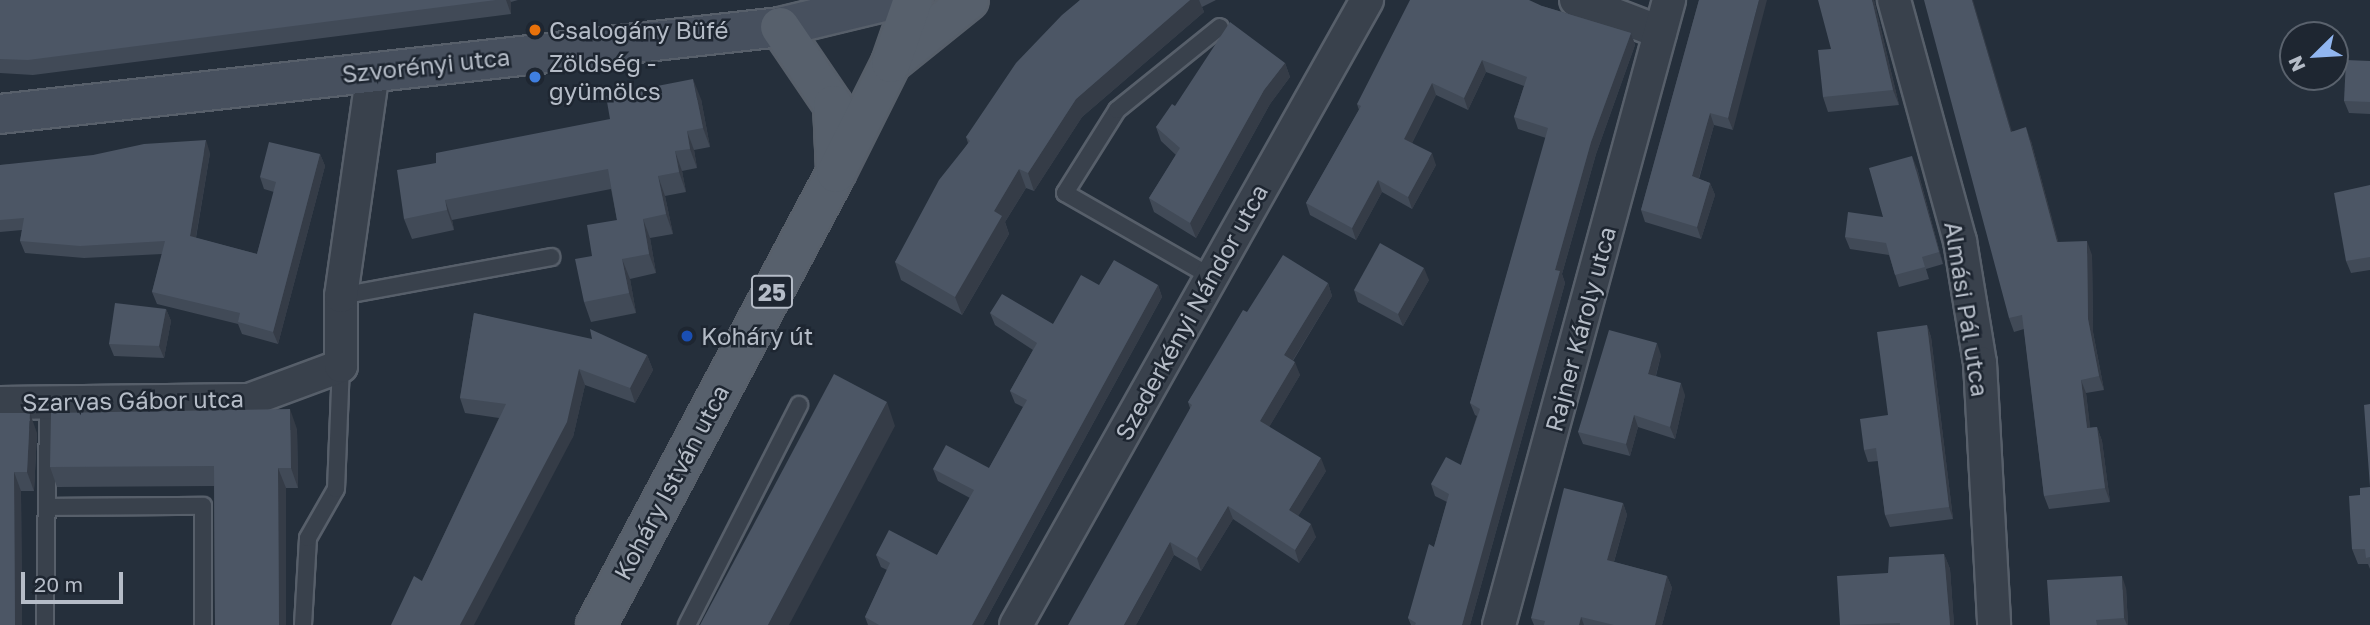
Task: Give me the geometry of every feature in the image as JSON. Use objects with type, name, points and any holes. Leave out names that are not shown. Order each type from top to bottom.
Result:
[{"type":"main road","name":"Koháry István utca","points":[[596,625],[836,173],[891,63],[913,0]]},
{"type":"main road","points":[[891,63],[969,0]]},
{"type":"main road","points":[[780,27],[833,105],[836,173]]},
{"type":"street","name":"Szvorényi utca","points":[[0,114],[780,27],[892,0]]},
{"type":"street","name":"Szederkényi Nándor utca","points":[[1016,625],[1367,0]]},
{"type":"street","points":[[1576,0],[1660,33]]},
{"type":"street","name":"Rajner Károly utca","points":[[1499,625],[1669,0]]},
{"type":"street","name":"Almási Pál utca","points":[[1894,0],[1960,241],[1980,363],[1994,625]]},
{"type":"street","points":[[341,366],[341,296],[373,71]]},
{"type":"street","name":"Szarvas Gábor utca","points":[[0,403],[249,400],[341,366]]},
{"type":"lane","points":[[1210,276],[1065,193],[1117,110],[1220,27]]},
{"type":"lane","points":[[341,296],[551,257]]},
{"type":"lane","points":[[303,625],[308,537],[336,489],[341,366]]},
{"type":"lane","points":[[45,625],[48,402]]},
{"type":"lane","points":[[687,625],[799,405]]},
{"type":"lane","points":[[47,507],[202,506],[202,625]]},
{"type":"building","points":[[0,0],[496,0],[28,60],[0,59]]},
{"type":"building","points":[[1080,0],[1190,0],[1076,99],[1028,173],[1019,169],[994,211],[1002,216],[955,297],[895,262],[939,180],[970,141],[966,137],[1016,63]]},
{"type":"building","points":[[1410,0],[1529,0],[1631,33],[1591,142],[1555,270],[1560,271],[1462,625],[1415,625],[1416,623],[1408,618],[1429,544],[1434,547],[1449,494],[1431,484],[1446,457],[1461,465],[1480,409],[1470,403],[1548,128],[1514,117],[1527,77],[1482,60],[1464,98],[1432,83],[1404,139],[1432,153],[1408,197],[1378,180],[1352,228],[1306,203],[1361,106],[1357,104]]},
{"type":"building","points":[[1699,0],[1759,0],[1728,118],[1710,113],[1692,176],[1710,183],[1697,227],[1641,210]]},
{"type":"building","points":[[1818,0],[1872,0],[1893,90],[1823,97],[1818,50],[1831,49]]},
{"type":"building","points":[[1924,0],[1972,0],[2011,132],[2026,127],[2057,242],[2087,241],[2088,319],[2099,376],[2081,380],[2087,428],[2097,427],[2105,488],[2044,496],[2022,315],[2009,318]]},
{"type":"building","points":[[1230,22],[1285,63],[1264,90],[1190,223],[1149,198],[1180,148],[1156,127],[1172,104],[1175,106]]},
{"type":"building","points":[[2349,60],[2370,61],[2370,102],[2344,101],[2344,91],[2349,91]]},
{"type":"building","points":[[693,79],[703,128],[687,131],[690,149],[675,151],[679,172],[658,176],[666,214],[643,219],[649,254],[622,259],[629,293],[584,302],[575,259],[592,256],[587,225],[617,220],[608,169],[445,200],[447,210],[404,219],[397,170],[436,163],[436,153],[610,119],[606,96]]},
{"type":"building","points":[[206,140],[190,236],[257,254],[276,182],[260,177],[269,142],[320,154],[273,332],[238,322],[240,313],[152,292],[165,241],[80,246],[20,241],[24,218],[0,220],[0,165],[93,155],[144,144]]},
{"type":"building","points":[[1912,156],[1939,252],[1922,257],[1925,267],[1895,275],[1886,243],[1845,237],[1848,212],[1883,217],[1869,168]]},
{"type":"building","points":[[2370,185],[2370,257],[2346,261],[2334,193]]},
{"type":"building","points":[[1380,243],[1424,268],[1398,314],[1354,290]]},
{"type":"building","points":[[1283,255],[1328,283],[1284,355],[1295,362],[1260,421],[1321,458],[1289,510],[1311,524],[1295,550],[1228,506],[1197,558],[1170,542],[1124,625],[1068,625],[1192,405],[1188,402],[1243,310],[1247,312]]},
{"type":"building","points":[[1114,260],[1158,285],[972,625],[879,625],[865,617],[890,563],[876,555],[889,530],[937,555],[974,490],[933,469],[946,445],[989,468],[1027,400],[1010,391],[1037,343],[990,313],[1002,294],[1053,324],[1081,275],[1099,285]]},
{"type":"building","points":[[115,303],[166,309],[159,346],[109,344]]},
{"type":"building","points":[[474,313],[592,339],[590,329],[647,355],[630,388],[579,369],[567,422],[460,625],[391,625],[414,576],[422,581],[506,404],[460,398]]},
{"type":"building","points":[[1927,325],[1949,507],[1885,515],[1876,448],[1864,450],[1860,419],[1888,415],[1877,332]]},
{"type":"building","points":[[1609,330],[1657,343],[1648,374],[1681,383],[1670,427],[1634,415],[1626,444],[1578,432]]},
{"type":"building","points":[[834,374],[887,402],[768,625],[700,625]]},
{"type":"building","points":[[2370,404],[2370,487],[2364,405]]},
{"type":"building","points":[[290,409],[291,468],[278,468],[279,625],[215,625],[214,466],[50,467],[51,413]]},
{"type":"building","points":[[0,413],[30,413],[27,472],[14,472],[15,625],[0,625]]},
{"type":"building","points":[[2370,487],[2370,557],[2366,558],[2365,549],[2352,549],[2349,496],[2360,495],[2360,488]]},
{"type":"building","points":[[1564,488],[1623,503],[1607,560],[1667,576],[1655,625],[1614,625],[1581,617],[1579,625],[1544,625],[1545,621],[1531,618]]},
{"type":"building","points":[[1944,554],[1950,625],[1840,625],[1837,576],[1888,573],[1889,557]]},
{"type":"building","points":[[2122,576],[2124,618],[2096,620],[2097,625],[2050,625],[2047,580]]},
{"type":"place","name":"Csalogány Büfé","points":[[535,30]]},
{"type":"place","name":"Zöldség - gyümölcs","points":[[535,77]]},
{"type":"place","name":"Koháry út","points":[[687,336]]}]
